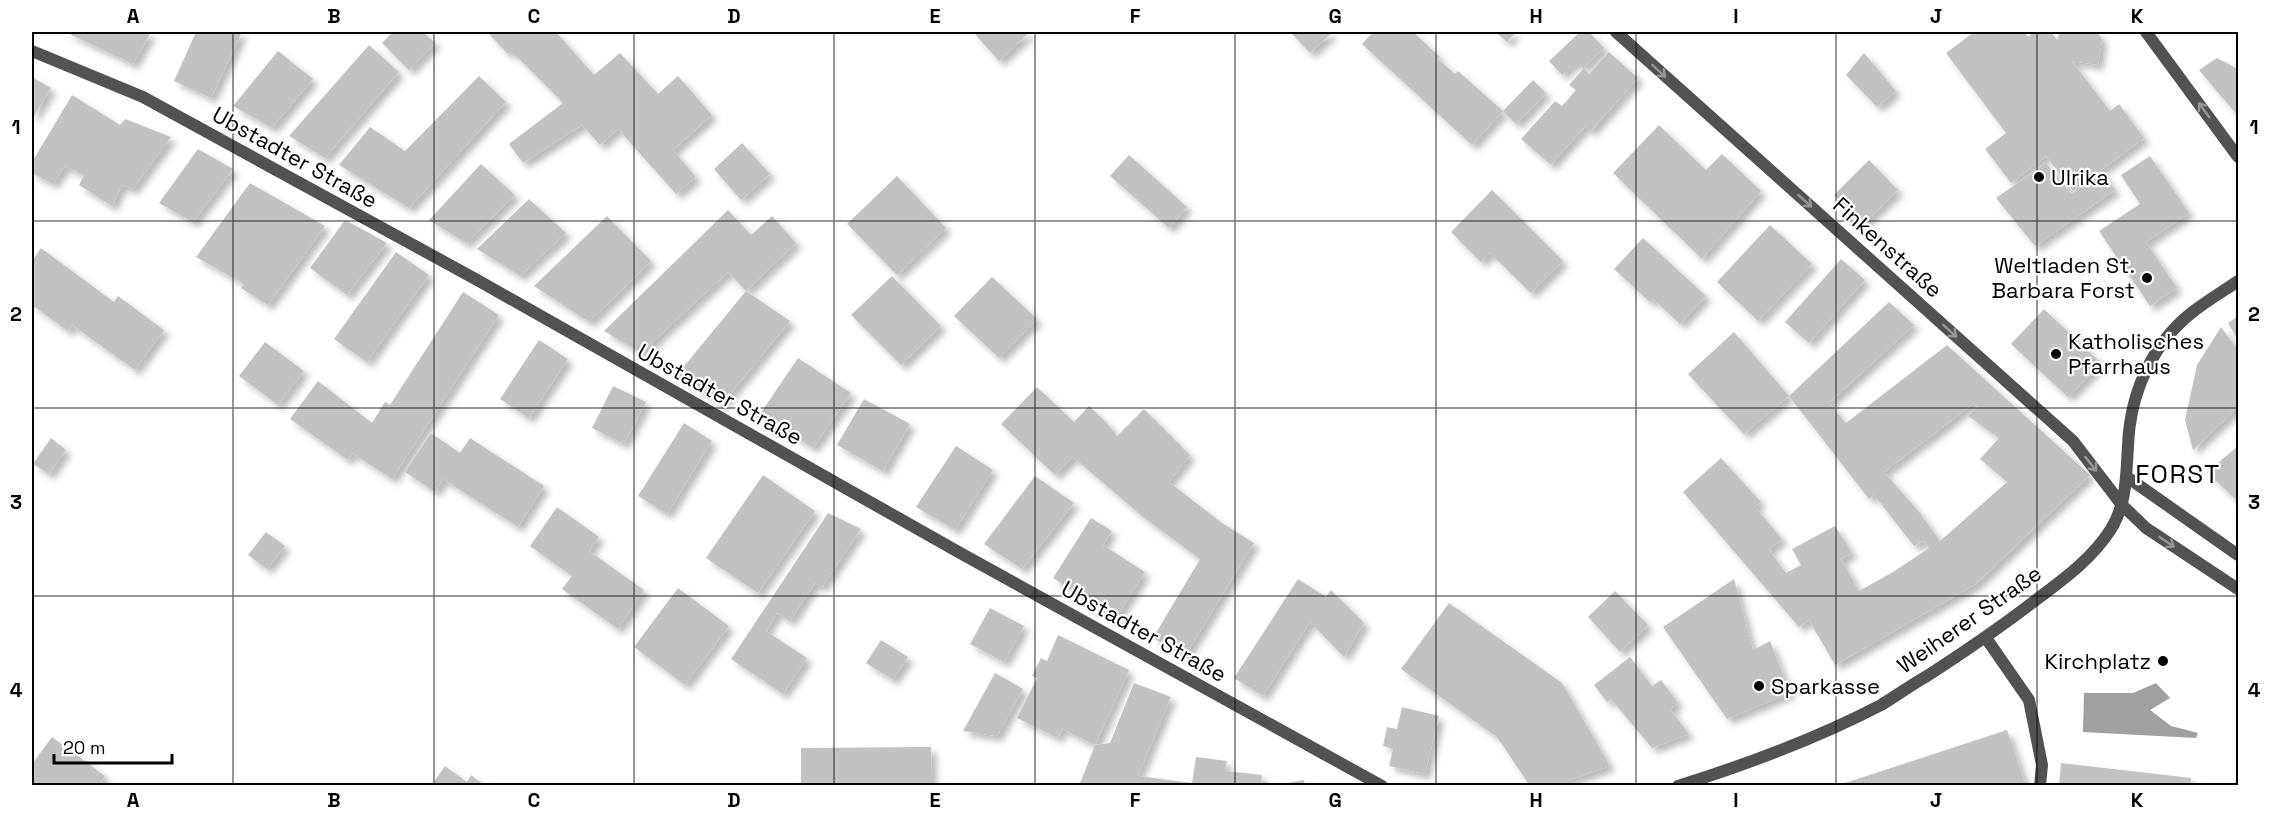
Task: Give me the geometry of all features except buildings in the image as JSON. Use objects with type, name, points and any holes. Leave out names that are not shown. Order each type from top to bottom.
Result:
[{"type":"street","name":"Finkenstraße","points":[[1616,32],[2073,441],[2122,505],[2146,528],[2238,589]]},
{"type":"street","points":[[2146,32],[2238,157]]},
{"type":"street","name":"Ubstadter Straße","points":[[32,51],[153,103],[479,281],[952,549],[1382,786]]},
{"type":"street","name":"Weiherer Straße","points":[[1678,786],[1752,762],[1814,737],[1882,704],[1986,638],[2079,568],[2111,529],[2122,505],[2127,477],[2130,420],[2135,395],[2147,365],[2165,339],[2189,315],[2238,281]]},
{"type":"street","points":[[2127,477],[2238,555]]},
{"type":"street","points":[[1986,638],[2029,700],[2042,765],[2040,786]]},
{"type":"shaded area","points":[[2156,683],[2170,698],[2150,710],[2171,726],[2198,733],[2196,738],[2083,732],[2084,693],[2133,693]]},
{"type":"place","name":"Ulrika","points":[[2039,177]]},
{"type":"place","name":"Weltladen St. Barbara Forst","points":[[2147,278]]},
{"type":"place","name":"Katholisches Pfarrhaus","points":[[2056,354]]},
{"type":"place","name":"Kirchplatz","points":[[2163,661]]},
{"type":"place","name":"Sparkasse","points":[[1759,686]]},
{"type":"district","name":"FORST","points":[[2178,474]]}]
